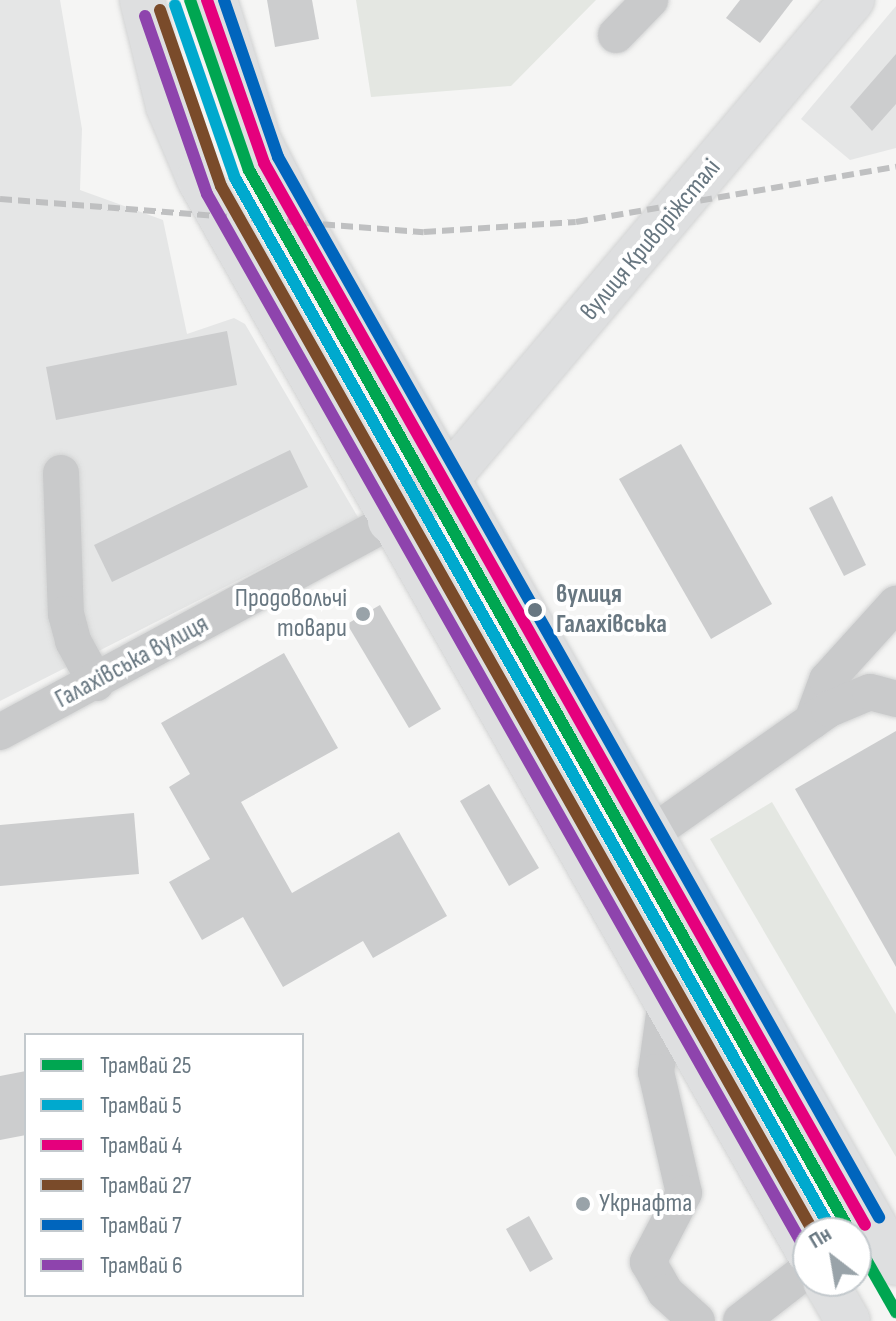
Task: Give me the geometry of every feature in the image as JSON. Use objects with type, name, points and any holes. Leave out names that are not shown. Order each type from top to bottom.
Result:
[{"type":"main road","points":[[142,0],[168,106],[199,179],[390,521],[667,993],[792,1222]]},
{"type":"main road","points":[[215,0],[259,141],[896,1263]]},
{"type":"main road","name":"вулиця Криворіжсталі","points":[[390,521],[448,478],[852,0]]},
{"type":"main road","points":[[834,1297],[848,1321]]},
{"type":"street","points":[[616,35],[650,0]]},
{"type":"street","points":[[61,473],[66,614],[73,641],[96,683]]},
{"type":"street","name":"Галахівська вулиця","points":[[0,732],[96,683],[390,521]]},
{"type":"street","points":[[812,721],[827,680],[896,604]]},
{"type":"street","points":[[651,834],[812,721],[870,692],[896,699]]},
{"type":"street","points":[[667,993],[656,1072],[684,1193],[649,1253],[648,1266],[697,1321]]},
{"type":"street","points":[[741,1321],[792,1281]]},
{"type":"shaded area","points":[[0,0],[60,0],[82,129],[80,190],[163,220],[187,334],[234,318],[245,324],[359,519],[0,701]]},
{"type":"shaded area","points":[[356,0],[596,0],[511,86],[371,97]]},
{"type":"shaded area","points":[[896,6],[896,148],[850,160],[801,119]]},
{"type":"shaded area","points":[[772,802],[896,1014],[896,1157],[710,839]]},
{"type":"building","points":[[267,0],[312,0],[319,39],[275,47]]},
{"type":"building","points":[[740,0],[793,0],[760,43],[726,18]]},
{"type":"building","points":[[896,54],[896,104],[872,131],[850,107]]},
{"type":"building","points":[[227,331],[237,385],[56,420],[46,367]]},
{"type":"building","points":[[681,444],[772,604],[711,639],[619,479]]},
{"type":"building","points":[[290,450],[308,487],[112,582],[94,545]]},
{"type":"building","points":[[832,496],[866,565],[844,576],[809,508]]},
{"type":"building","points":[[380,605],[441,709],[409,728],[347,624]]},
{"type":"building","points":[[284,653],[338,748],[241,802],[292,893],[399,832],[447,916],[373,958],[363,941],[283,987],[243,917],[202,940],[169,882],[210,859],[169,787],[190,774],[161,723]]},
{"type":"building","points":[[896,731],[896,967],[795,789]]},
{"type":"building","points":[[489,784],[539,868],[509,886],[460,801]]},
{"type":"building","points":[[134,813],[139,874],[0,886],[0,825]]},
{"type":"building","points":[[24,1071],[24,1135],[0,1140],[0,1076]]},
{"type":"building","points":[[529,1216],[553,1259],[530,1272],[506,1229]]},
{"type":"railway","points":[[0,199],[424,232],[576,222],[896,167]]},
{"type":"tram line","name":"25","points":[[190,0],[249,170],[842,1217]]},
{"type":"tram line","name":"4","points":[[207,0],[264,163],[860,1217]]},
{"type":"tram line","name":"7","points":[[224,0],[278,157],[879,1217]]},
{"type":"tram line","name":"5","points":[[175,5],[235,178],[824,1217]]},
{"type":"tram line","name":"27","points":[[160,10],[221,186],[805,1217]]},
{"type":"tram line","name":"6","points":[[145,16],[207,194],[792,1226]]},
{"type":"tram line","name":"25","points":[[872,1270],[896,1312]]},
{"type":"place","name":"вулиця Галахівська","points":[[535,610]]},
{"type":"place","name":"Продовольчі товари","points":[[363,614]]},
{"type":"place","name":"Укрнафта","points":[[583,1204]]}]
